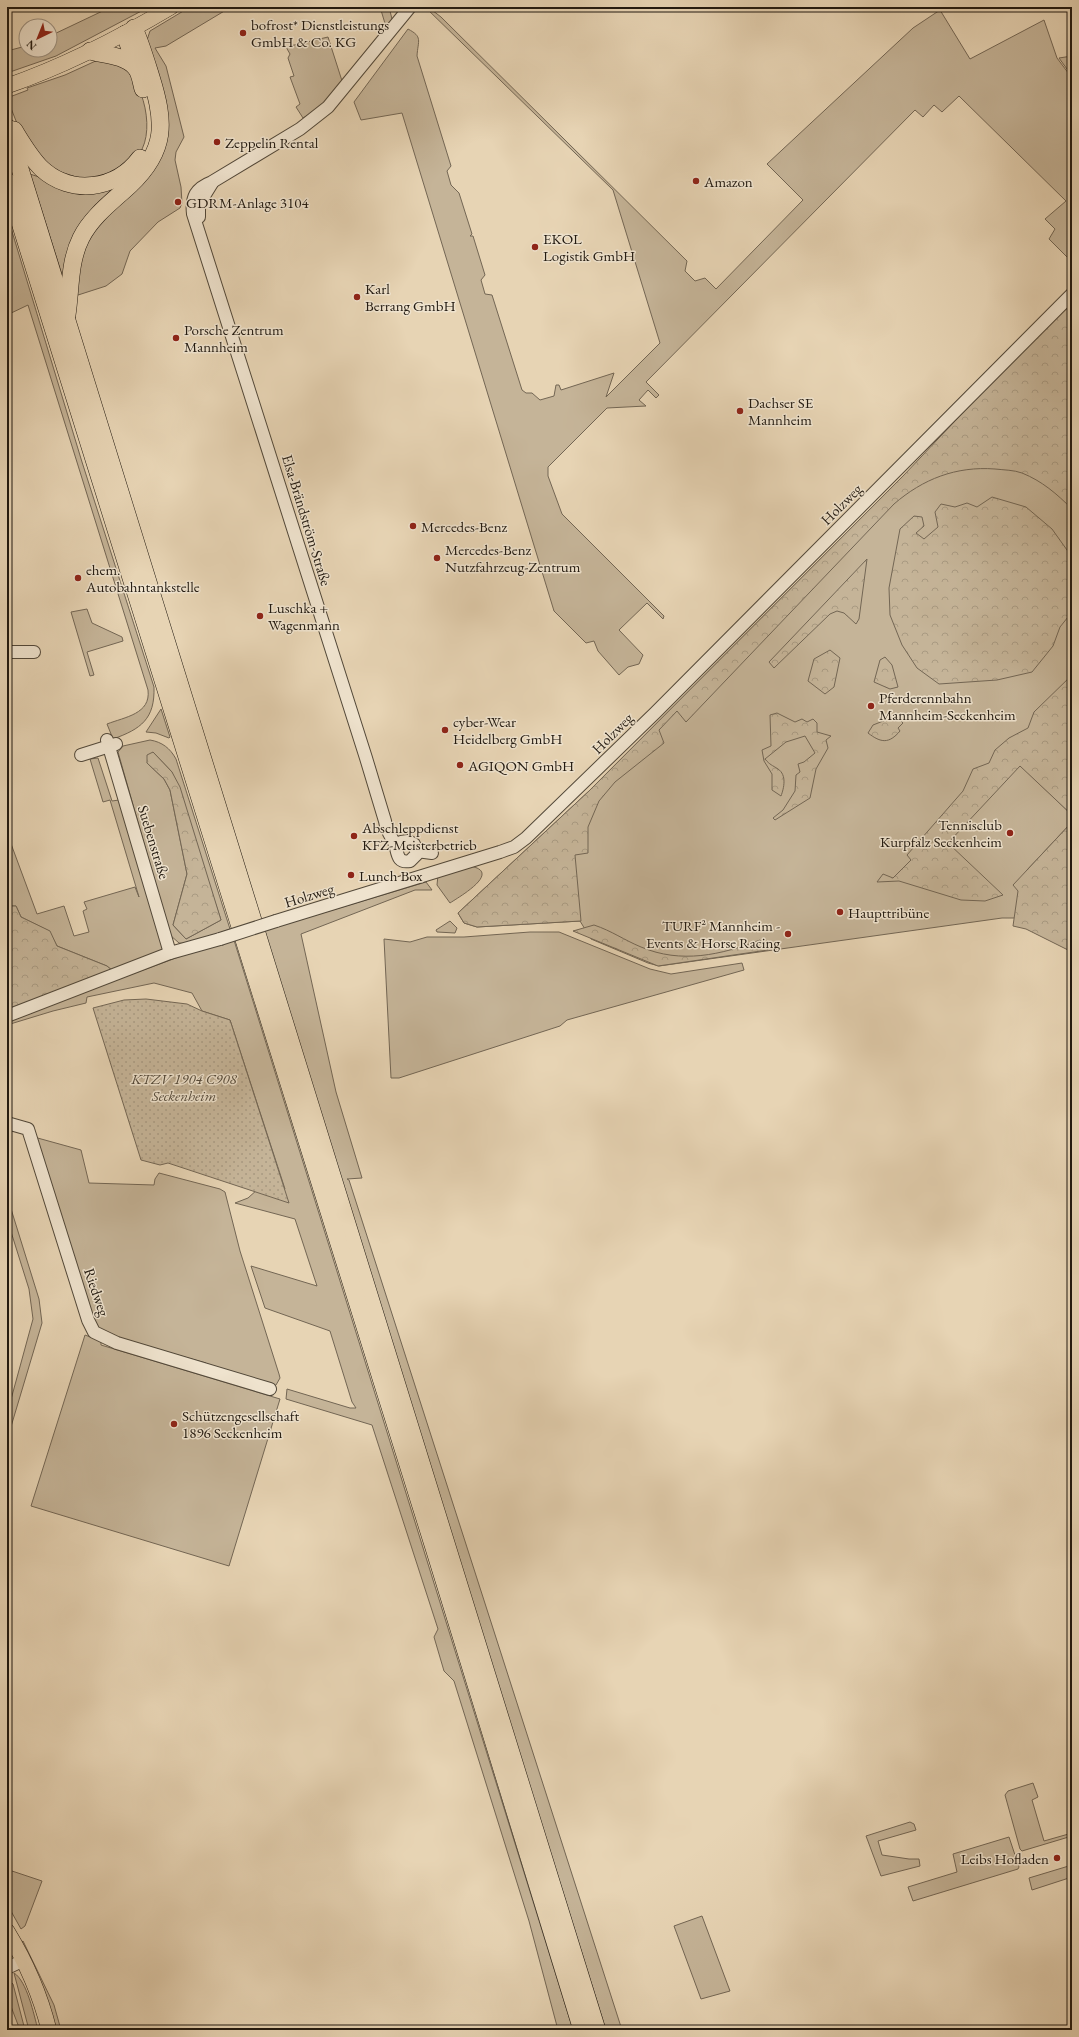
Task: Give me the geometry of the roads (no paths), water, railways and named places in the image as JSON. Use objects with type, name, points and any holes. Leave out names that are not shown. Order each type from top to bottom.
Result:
[{"type":"highway","points":[[7,118],[30,155],[41,168],[50,175],[76,186],[90,186],[112,182],[129,171],[136,164],[148,140],[150,114],[136,68],[130,31]]},
{"type":"highway","points":[[66,321],[70,297],[71,268],[82,237],[104,208],[145,169],[154,156],[160,140],[162,127],[159,104],[141,44],[130,31]]},
{"type":"highway","points":[[90,51],[120,57],[136,68]]},
{"type":"highway","points":[[7,127],[597,2030]]},
{"type":"highway","points":[[7,181],[434,1548],[582,2030]]},
{"type":"main road","points":[[10,85],[90,51],[130,31],[171,7]]},
{"type":"main road","points":[[7,1930],[16,1964],[38,1990],[50,2030]]},
{"type":"main road","points":[[7,1945],[29,1990],[41,2030]]},
{"type":"street","name":"Elsa-Brändström-Straße","points":[[400,845],[388,835],[385,821],[199,227],[199,204],[212,182],[300,129],[328,108],[410,7]]},
{"type":"street","name":"Holzweg","points":[[7,1016],[170,953],[416,879],[514,847],[526,838],[596,772],[1072,294]]},
{"type":"street","points":[[7,652],[34,652]]},
{"type":"street","name":"Suebenstraße","points":[[81,755],[110,743],[170,953]]},
{"type":"street","points":[[416,879],[414,856],[414,844],[400,845],[397,854],[400,859],[405,862],[414,856],[432,853]]},
{"type":"street","name":"Riedweg","points":[[7,1123],[28,1129],[88,1320],[94,1332],[117,1343],[270,1389]]},
{"type":"place","name":"bofrost* Dienstleistungs GmbH & Co. KG","points":[[243,33]]},
{"type":"place","name":"Zeppelin Rental","points":[[217,142]]},
{"type":"place","name":"Amazon","points":[[696,181]]},
{"type":"place","name":"GDRM-Anlage 3104","points":[[178,202]]},
{"type":"place","name":"EKOL Logistik GmbH","points":[[535,247]]},
{"type":"place","name":"Karl Berrang GmbH","points":[[357,297]]},
{"type":"place","name":"Porsche Zentrum Mannheim","points":[[176,338]]},
{"type":"place","name":"Dachser SE Mannheim","points":[[740,411]]},
{"type":"place","name":"Mercedes-Benz","points":[[413,526]]},
{"type":"place","name":"Mercedes-Benz Nutzfahrzeug-Zentrum","points":[[437,558]]},
{"type":"place","name":"ehem. Autobahntankstelle","points":[[78,578]]},
{"type":"place","name":"Luschka + Wagenmann","points":[[260,616]]},
{"type":"place","name":"Pferderennbahn Mannheim-Seckenheim","points":[[871,706]]},
{"type":"place","name":"cyber-Wear Heidelberg GmbH","points":[[445,730]]},
{"type":"place","name":"AGIQON GmbH","points":[[460,765]]},
{"type":"place","name":"Tennisclub Kurpfalz Seckenheim","points":[[1010,833]]},
{"type":"place","name":"Abschleppdienst KFZ-Meisterbetrieb","points":[[354,836]]},
{"type":"place","name":"Lunch Box","points":[[351,875]]},
{"type":"place","name":"Haupttribüne","points":[[840,912]]},
{"type":"place","name":"TURF² Mannheim - Events & Horse Racing","points":[[788,934]]},
{"type":"place","name":"Schützengesellschaft 1896 Seckenheim","points":[[174,1424]]},
{"type":"place","name":"Leibs Hofladen","points":[[1057,1858]]},
{"type":"park label","name":"KTZV 1904 C908 Seckenheim","points":[[184,1086]]}]
